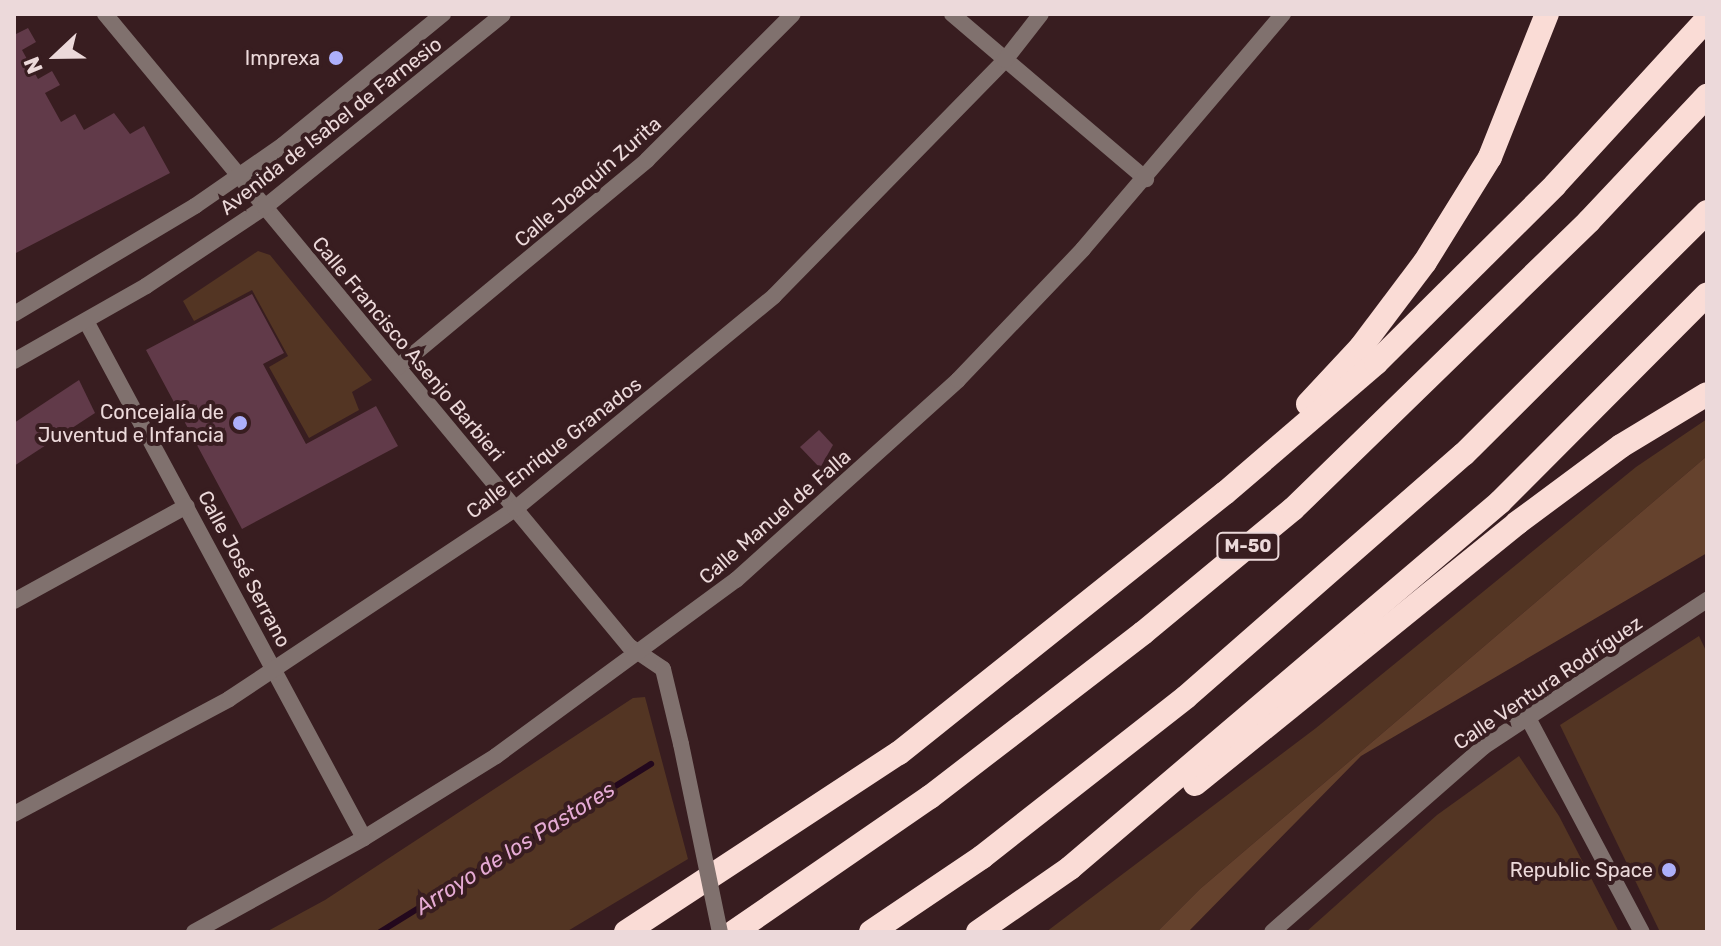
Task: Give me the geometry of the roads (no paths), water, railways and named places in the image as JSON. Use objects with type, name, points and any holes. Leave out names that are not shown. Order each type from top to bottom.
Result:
[{"type":"highway","points":[[1225,493],[1361,347],[1425,262],[1490,157],[1547,14]]},
{"type":"highway","points":[[626,932],[899,753],[1225,493],[1387,352],[1555,185],[1707,19]]},
{"type":"highway","name":"M-50","points":[[734,932],[930,797],[1143,633],[1293,509],[1589,221],[1707,96]]},
{"type":"highway","points":[[871,932],[982,857],[1186,697],[1464,454],[1707,212]]},
{"type":"highway","points":[[1070,868],[1500,502],[1707,294]]},
{"type":"highway","points":[[978,932],[1070,868],[1131,832],[1269,728],[1517,523],[1621,446],[1707,394]]},
{"type":"street","name":"Calle Francisco Asenjo Barbieri","points":[[105,14],[629,646],[641,652],[668,678],[720,932]]},
{"type":"street","name":"Avenida de Isabel de Farnesio","points":[[14,314],[239,175],[443,14]]},
{"type":"street","name":"Avenida de Isabel de Farnesio","points":[[14,361],[86,321],[265,207],[503,14]]},
{"type":"street","name":"Calle Joaquín Zurita","points":[[398,367],[647,160],[793,14]]},
{"type":"street","points":[[952,14],[1146,179]]},
{"type":"street","name":"Calle Enrique Granados","points":[[14,814],[150,744],[276,670],[515,509],[774,296],[1005,60],[1041,14]]},
{"type":"street","name":"Calle Manuel de Falla","points":[[194,932],[364,838],[496,756],[641,652],[747,570],[949,389],[1146,179],[1283,14]]},
{"type":"street","name":"Calle José Serrano","points":[[86,321],[364,838]]},
{"type":"street","points":[[14,601],[187,506]]},
{"type":"street","name":"Calle Ventura Rodríguez","points":[[1272,932],[1483,747],[1707,600]]},
{"type":"street","points":[[1528,718],[1642,932]]},
{"type":"waterway","name":"Arroyo de los Pastores","points":[[380,932],[651,764]]},
{"type":"place","name":"Imprexa","points":[[336,58]]},
{"type":"place","name":"Concejalía de Juventud e Infancia","points":[[240,423]]},
{"type":"place","name":"Republic Space","points":[[1669,870]]}]
